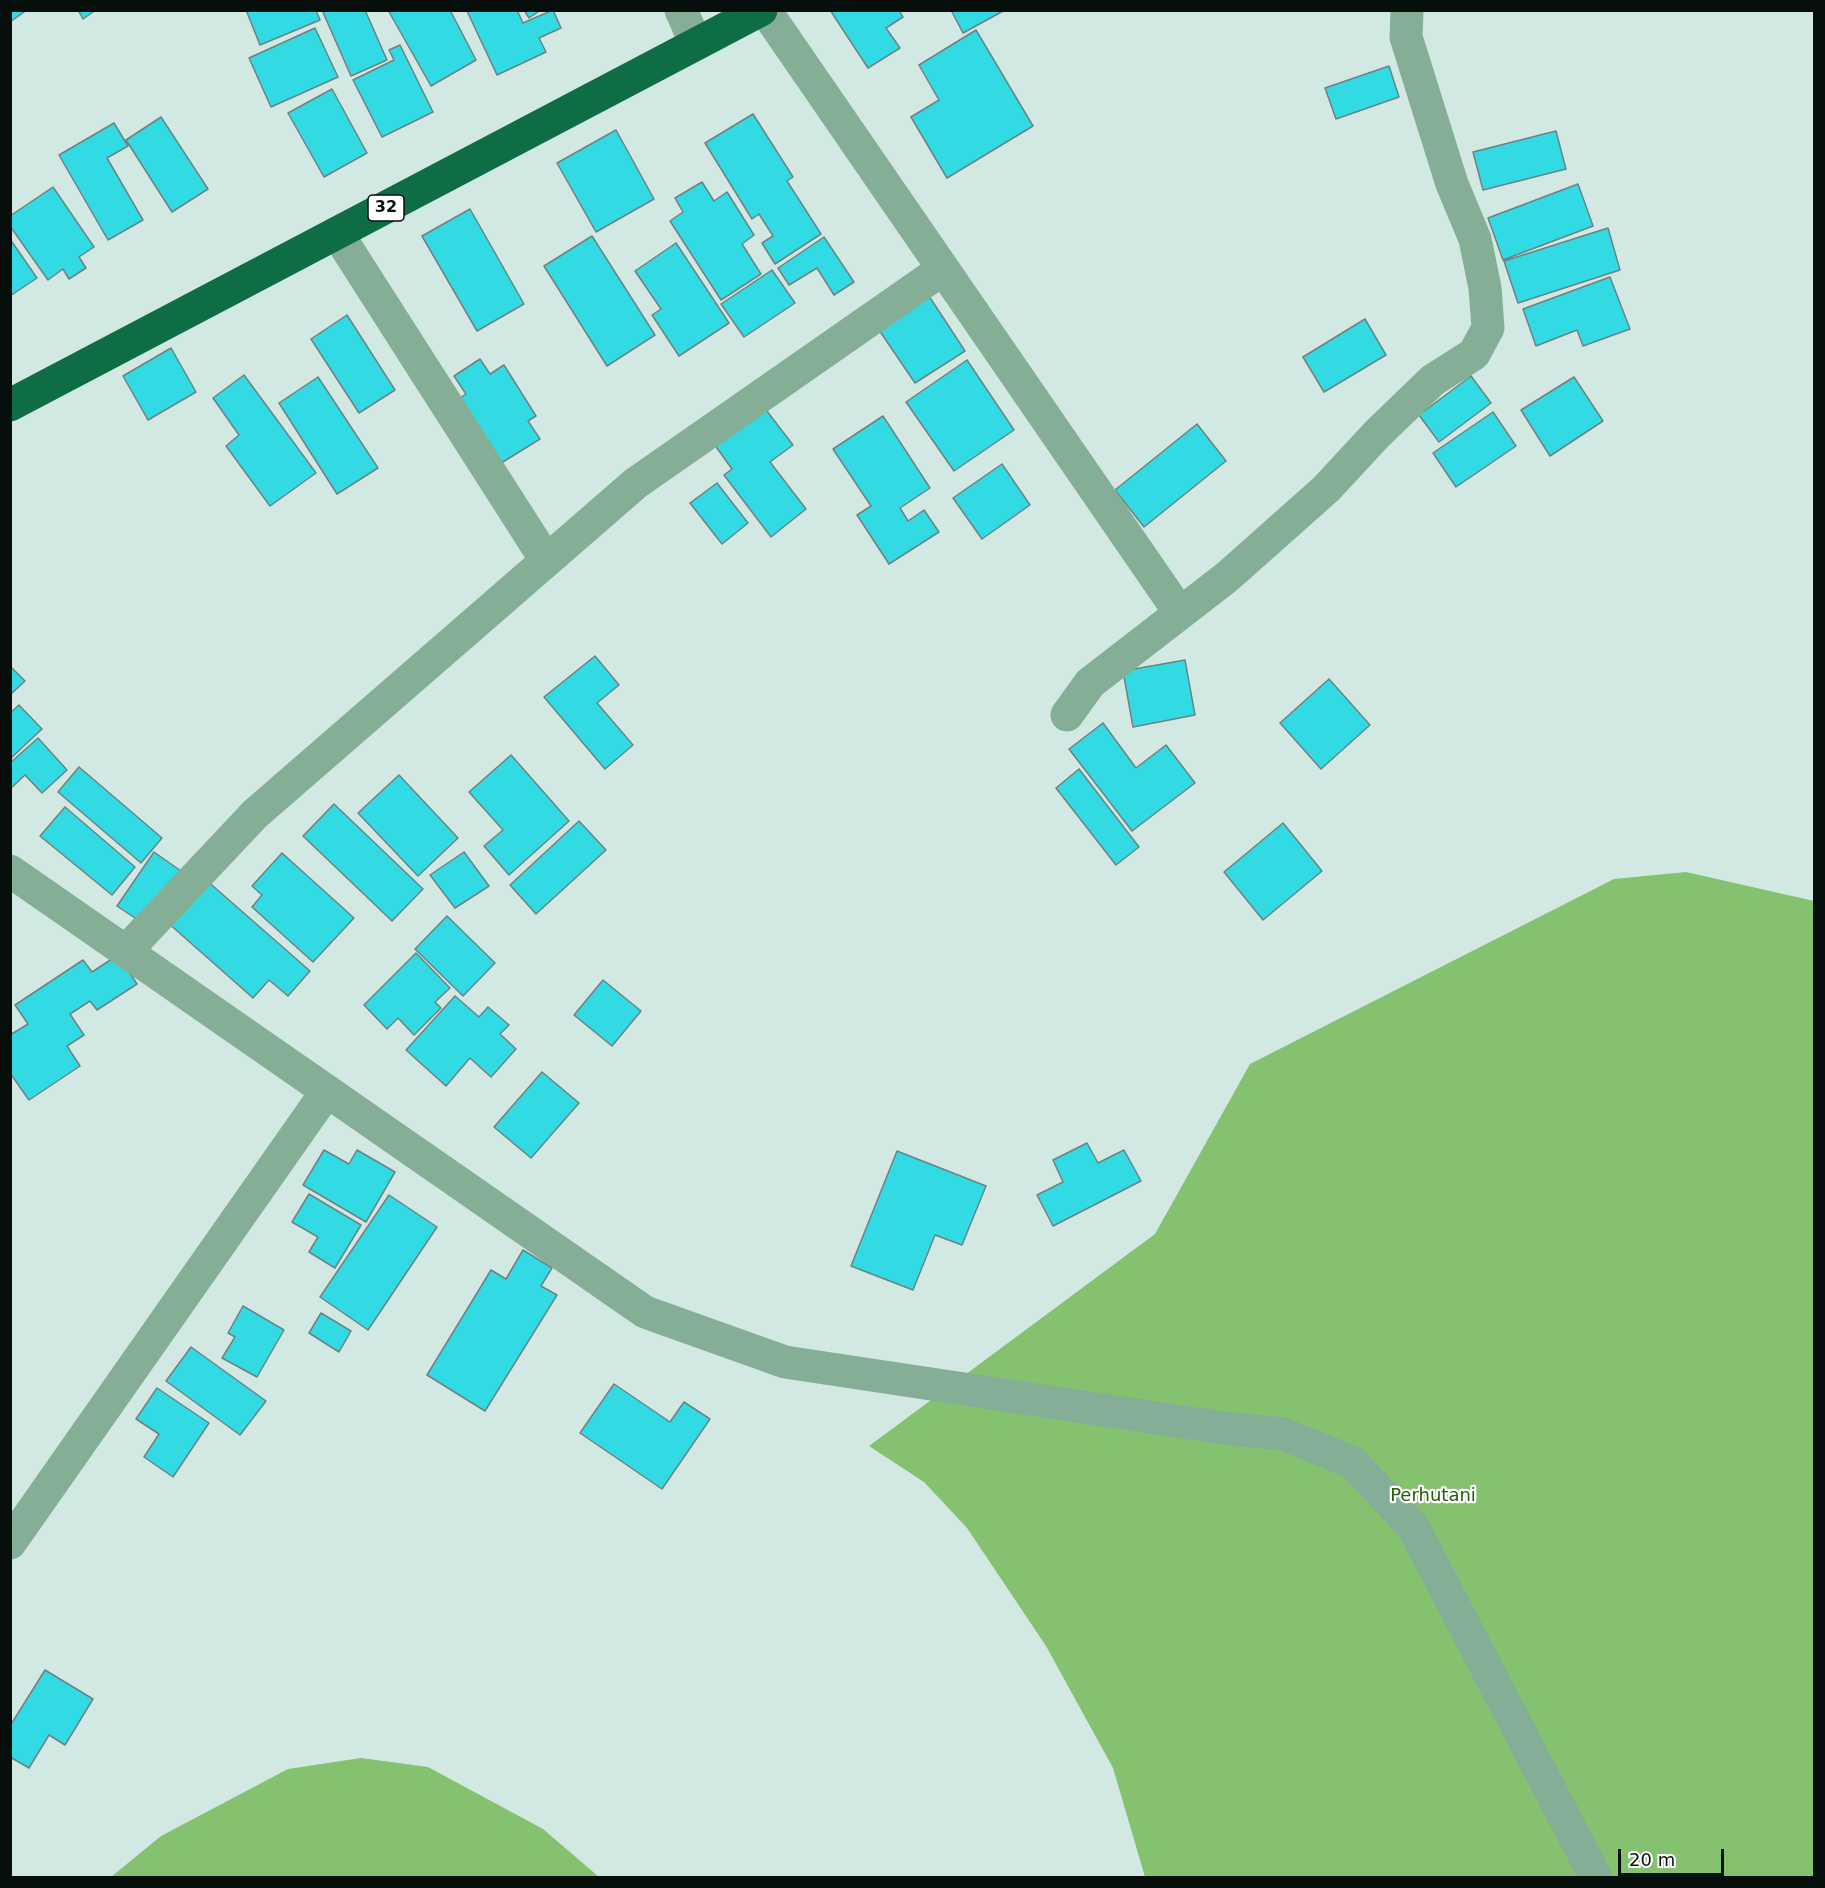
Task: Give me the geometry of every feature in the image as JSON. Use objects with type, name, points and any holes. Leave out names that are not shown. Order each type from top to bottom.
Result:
[{"type":"highway","name":"32","points":[[10,405],[763,10]]},
{"type":"street","points":[[681,10],[696,44]]},
{"type":"street","points":[[763,10],[1180,613]]},
{"type":"street","points":[[1067,715],[1090,683],[1227,577],[1326,489],[1377,434],[1433,380],[1474,354],[1488,328],[1485,288],[1474,239],[1452,184],[1406,37],[1407,10]]},
{"type":"street","points":[[337,233],[546,560]]},
{"type":"street","points":[[126,951],[255,814],[636,483],[943,269]]},
{"type":"street","points":[[10,871],[645,1312],[785,1362],[1222,1428],[1283,1434],[1352,1462],[1413,1527],[1596,1878]]},
{"type":"street","points":[[10,1543],[327,1091]]},
{"type":"green space","name":"Perhutani","points":[[1686,872],[1814,901],[1814,1877],[1145,1877],[1113,1768],[1046,1646],[967,1528],[924,1482],[869,1446],[1155,1234],[1250,1064],[1614,879]]},
{"type":"green space","points":[[361,1758],[428,1767],[543,1829],[599,1877],[111,1877],[161,1836],[288,1769]]},
{"type":"building","points":[[10,10],[27,10],[10,22]]},
{"type":"building","points":[[78,10],[96,10],[83,19]]},
{"type":"building","points":[[246,10],[316,10],[320,20],[260,45]]},
{"type":"building","points":[[322,10],[365,10],[387,60],[351,76]]},
{"type":"building","points":[[388,10],[450,10],[476,60],[431,86]]},
{"type":"building","points":[[517,10],[523,23],[553,10],[561,28],[539,38],[546,52],[497,75],[467,11]]},
{"type":"building","points":[[524,10],[541,10],[529,18]]},
{"type":"building","points":[[830,10],[899,10],[903,17],[886,28],[900,48],[868,68]]},
{"type":"building","points":[[951,10],[1005,10],[963,33]]},
{"type":"building","points":[[315,28],[338,77],[271,107],[249,58]]},
{"type":"building","points":[[976,30],[1033,126],[947,178],[911,117],[939,100],[919,65]]},
{"type":"building","points":[[400,45],[433,112],[382,137],[353,80],[394,60],[389,50]]},
{"type":"building","points":[[1389,66],[1399,97],[1336,119],[1325,88]]},
{"type":"building","points":[[332,89],[367,153],[324,177],[288,113]]},
{"type":"building","points":[[753,114],[793,177],[787,181],[821,234],[775,264],[762,243],[773,236],[759,214],[752,219],[705,143]]},
{"type":"building","points":[[161,117],[208,189],[172,212],[126,140]]},
{"type":"building","points":[[114,123],[128,146],[107,158],[143,220],[108,240],[59,155]]},
{"type":"building","points":[[616,130],[654,199],[596,232],[557,163]]},
{"type":"building","points":[[1556,131],[1566,169],[1483,190],[1473,152]]},
{"type":"building","points":[[702,182],[714,201],[727,192],[754,235],[742,244],[761,274],[721,300],[670,221],[683,212],[675,198]]},
{"type":"building","points":[[1578,184],[1593,226],[1503,260],[1488,218]]},
{"type":"building","points":[[53,187],[94,247],[79,257],[86,268],[69,279],[63,269],[48,280],[10,226],[10,216]]},
{"type":"building","points":[[470,209],[524,304],[477,331],[422,236]]},
{"type":"building","points":[[1608,228],[1620,270],[1518,303],[1504,261]]},
{"type":"building","points":[[592,236],[655,335],[607,366],[544,266]]},
{"type":"building","points":[[824,237],[854,282],[834,295],[817,268],[789,285],[778,268]]},
{"type":"building","points":[[10,239],[37,278],[10,296]]},
{"type":"building","points":[[676,243],[729,323],[679,356],[652,315],[661,309],[635,271]]},
{"type":"building","points":[[772,270],[795,303],[744,337],[721,304]]},
{"type":"building","points":[[1610,277],[1630,329],[1583,346],[1577,330],[1536,346],[1523,309]]},
{"type":"building","points":[[927,293],[965,351],[915,383],[877,327]]},
{"type":"building","points":[[347,315],[395,390],[359,413],[311,339]]},
{"type":"building","points":[[1365,319],[1386,355],[1324,392],[1303,357]]},
{"type":"building","points":[[171,348],[196,392],[148,420],[123,376]]},
{"type":"building","points":[[480,359],[490,374],[504,365],[536,416],[528,421],[540,439],[498,465],[457,400],[466,394],[454,376]]},
{"type":"building","points":[[967,360],[1014,430],[954,471],[906,402]]},
{"type":"building","points":[[244,375],[316,473],[270,506],[226,446],[239,435],[213,398]]},
{"type":"building","points":[[1471,376],[1491,403],[1439,442],[1419,415]]},
{"type":"building","points":[[318,377],[378,468],[337,494],[279,403]]},
{"type":"building","points":[[1574,377],[1603,421],[1550,456],[1521,410]]},
{"type":"building","points":[[763,406],[793,445],[770,462],[806,509],[771,537],[724,475],[732,469],[714,444]]},
{"type":"building","points":[[1493,412],[1516,446],[1456,487],[1433,453]]},
{"type":"building","points":[[883,416],[930,488],[900,508],[908,521],[924,510],[939,532],[889,564],[857,515],[871,506],[833,449]]},
{"type":"building","points":[[1197,424],[1226,461],[1144,527],[1115,490]]},
{"type":"building","points":[[1002,464],[1030,505],[982,539],[953,498]]},
{"type":"building","points":[[717,483],[748,523],[722,544],[690,503]]},
{"type":"building","points":[[595,656],[619,685],[597,703],[633,745],[605,769],[544,697]]},
{"type":"building","points":[[1185,660],[1195,715],[1133,727],[1123,671]]},
{"type":"building","points":[[10,666],[25,681],[10,695]]},
{"type":"building","points":[[1329,679],[1370,725],[1321,769],[1280,723]]},
{"type":"building","points":[[19,705],[42,729],[10,759],[10,713]]},
{"type":"building","points":[[1103,723],[1136,768],[1166,745],[1195,783],[1132,831],[1069,749]]},
{"type":"building","points":[[38,738],[67,770],[42,793],[25,775],[10,789],[10,763]]},
{"type":"building","points":[[511,755],[569,821],[509,875],[484,846],[503,830],[469,792]]},
{"type":"building","points":[[79,767],[162,838],[141,863],[58,792]]},
{"type":"building","points":[[1079,769],[1139,847],[1116,865],[1056,788]]},
{"type":"building","points":[[399,775],[458,838],[418,876],[358,813]]},
{"type":"building","points":[[334,804],[423,889],[392,921],[303,836]]},
{"type":"building","points":[[65,807],[135,867],[112,895],[40,836]]},
{"type":"building","points":[[579,821],[606,850],[536,914],[510,885]]},
{"type":"building","points":[[1283,823],[1322,871],[1263,920],[1224,872]]},
{"type":"building","points":[[154,852],[181,871],[144,924],[117,906]]},
{"type":"building","points":[[464,852],[489,886],[455,908],[430,875]]},
{"type":"building","points":[[282,853],[354,918],[313,962],[252,907],[262,895],[252,886]]},
{"type":"building","points":[[205,879],[310,971],[288,996],[269,980],[253,998],[167,922]]},
{"type":"building","points":[[447,916],[495,963],[463,996],[415,949]]},
{"type":"building","points":[[416,953],[450,988],[435,1002],[441,1008],[414,1035],[398,1018],[387,1029],[364,1005]]},
{"type":"building","points":[[118,955],[137,984],[97,1010],[90,1001],[70,1014],[84,1035],[67,1046],[80,1066],[29,1100],[10,1073],[10,1035],[28,1024],[15,1005],[83,960],[92,972]]},
{"type":"building","points":[[603,980],[641,1011],[612,1046],[574,1015]]},
{"type":"building","points":[[455,996],[479,1017],[488,1007],[509,1025],[500,1034],[516,1049],[491,1077],[470,1058],[446,1086],[406,1050]]},
{"type":"building","points":[[542,1072],[579,1103],[531,1158],[494,1127]]},
{"type":"building","points":[[1087,1143],[1098,1163],[1124,1150],[1141,1181],[1053,1226],[1037,1195],[1063,1182],[1053,1160]]},
{"type":"building","points":[[324,1150],[349,1164],[357,1150],[395,1172],[366,1222],[303,1185]]},
{"type":"building","points":[[897,1151],[986,1186],[962,1245],[935,1235],[913,1290],[851,1266]]},
{"type":"building","points":[[309,1194],[361,1225],[335,1268],[309,1252],[318,1237],[292,1222]]},
{"type":"building","points":[[389,1195],[437,1227],[368,1330],[320,1297]]},
{"type":"building","points":[[523,1250],[552,1268],[541,1286],[557,1295],[485,1411],[427,1375],[491,1270],[506,1279]]},
{"type":"building","points":[[243,1306],[284,1330],[257,1377],[222,1358],[235,1337],[228,1333]]},
{"type":"building","points":[[321,1313],[351,1331],[339,1352],[309,1333]]},
{"type":"building","points":[[191,1347],[266,1401],[240,1435],[166,1381]]},
{"type":"building","points":[[614,1384],[670,1422],[684,1402],[710,1419],[662,1489],[580,1433]]},
{"type":"building","points":[[157,1388],[209,1423],[173,1477],[144,1457],[159,1434],[136,1419]]},
{"type":"building","points":[[45,1670],[93,1699],[65,1745],[49,1735],[29,1768],[10,1757],[10,1726]]}]
